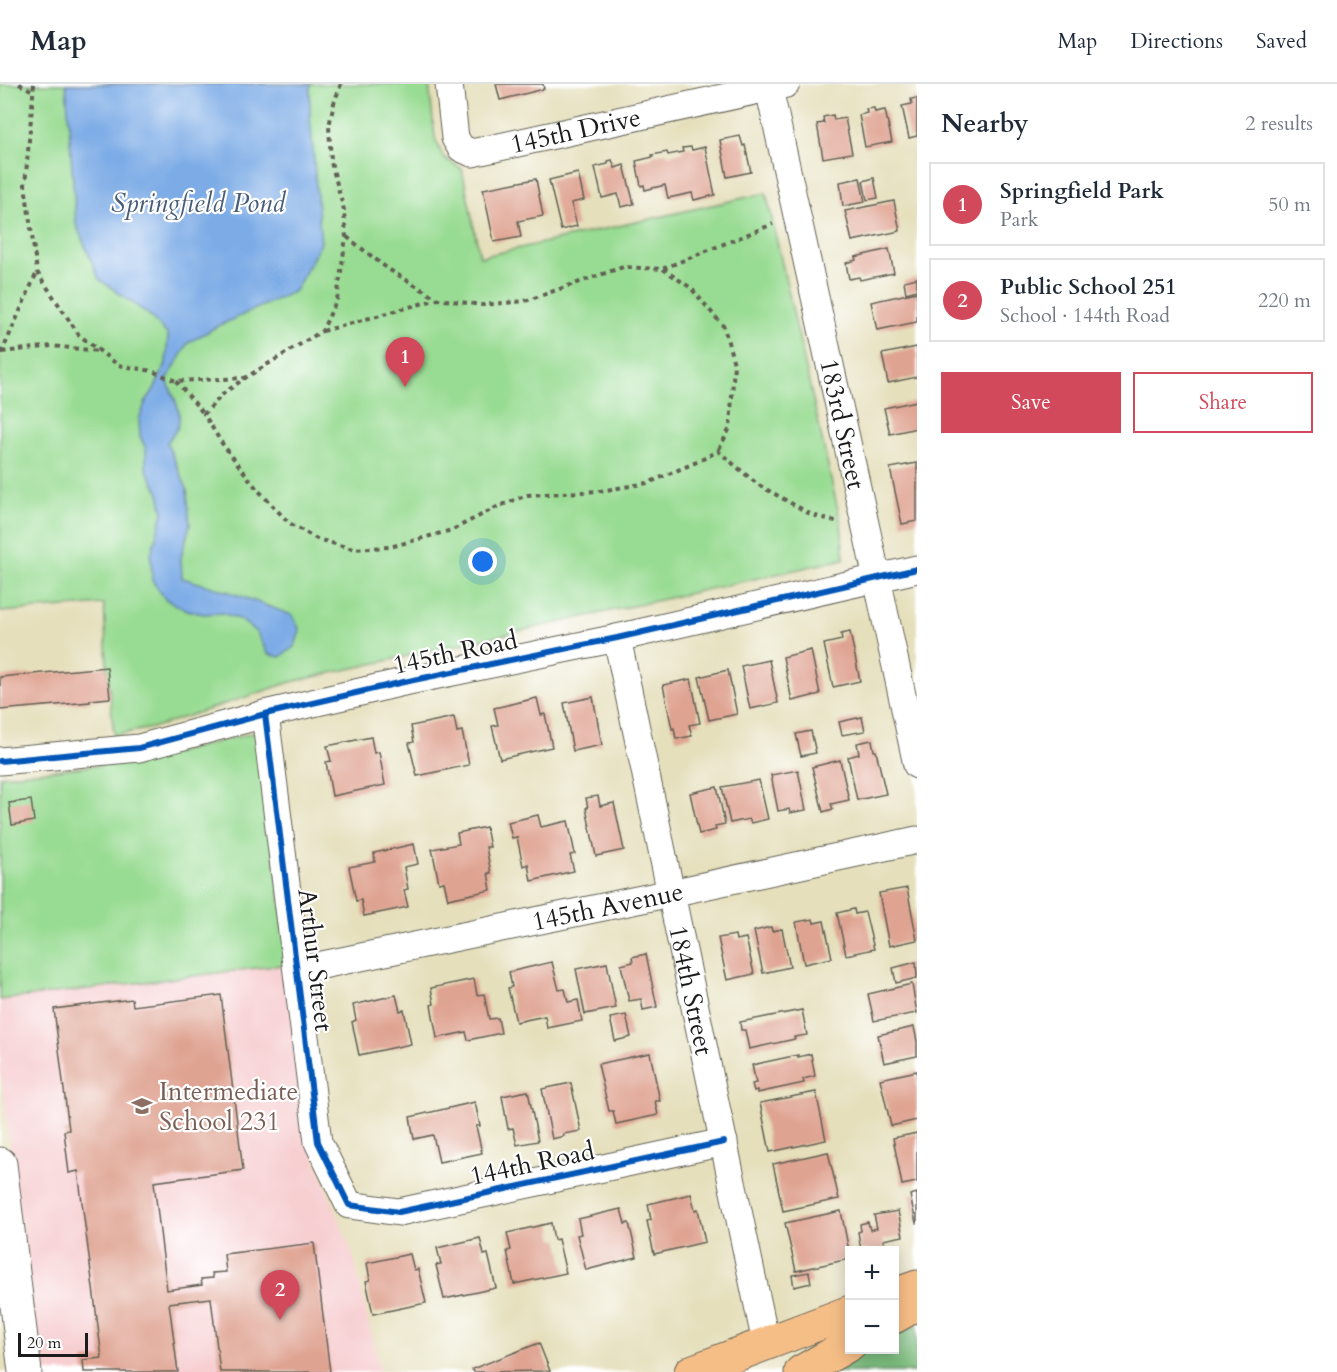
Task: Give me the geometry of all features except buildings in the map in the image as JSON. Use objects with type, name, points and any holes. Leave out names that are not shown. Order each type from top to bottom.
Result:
[{"type":"main road","points":[[899,1293],[917,1287]]},
{"type":"main road","points":[[899,1314],[917,1304]]},
{"type":"main road","points":[[691,1372],[845,1313]]},
{"type":"main road","points":[[801,1372],[845,1346]]},
{"type":"street","name":"145th Drive","points":[[449,84],[455,138],[461,148],[472,153],[774,85]]},
{"type":"street","name":"183rd Street","points":[[774,85],[917,765]]},
{"type":"street","name":"145th Road","points":[[0,761],[139,748],[265,714],[399,683],[617,638],[917,569]]},
{"type":"street","name":"184th Street","points":[[617,638],[766,1343]]},
{"type":"street","name":"Arthur Street","points":[[265,714],[318,1142],[349,1205]]},
{"type":"street","name":"145th Avenue","points":[[298,970],[917,840]]},
{"type":"street","name":"144th Road","points":[[349,1205],[399,1212],[724,1142]]},
{"type":"street","points":[[0,1164],[25,1372]]},
{"type":"path","points":[[20,84],[33,91]]},
{"type":"path","points":[[34,84],[25,185],[37,272],[79,335],[118,366],[152,371],[176,381],[245,378]]},
{"type":"path","points":[[322,331],[337,299],[346,237],[344,210],[331,162],[329,126],[334,103],[342,84]]},
{"type":"path","points":[[204,414],[224,393],[245,378],[322,331],[438,299],[482,305],[525,301],[623,267],[662,268],[781,221]]},
{"type":"path","points":[[346,237],[388,269],[438,299]]},
{"type":"path","points":[[176,381],[204,414],[221,442],[257,489],[289,523],[317,539],[353,549],[390,547],[452,531],[497,507],[527,495],[600,491],[648,483],[718,451],[730,428],[734,364],[724,327],[691,288],[662,268]]},
{"type":"path","points":[[1,353],[37,272]]},
{"type":"path","points":[[1,353],[52,346],[99,351]]},
{"type":"path","points":[[718,451],[757,484],[812,515],[841,523]]},
{"type":"shaded area","points":[[290,964],[304,1130],[353,1255],[380,1372],[41,1372],[0,1070],[0,1000]]},
{"type":"green space","points":[[0,84],[429,84],[435,138],[443,157],[462,169],[480,257],[766,193],[841,523],[844,559],[291,682],[152,728],[114,735],[107,667],[104,604],[0,612]]},
{"type":"green space","points":[[256,732],[290,964],[0,1000],[0,776],[148,760]]},
{"type":"green space","points":[[917,1324],[917,1372],[824,1372],[859,1354],[899,1354],[899,1334]]},
{"type":"water","name":"Springfield Pond","points":[[66,84],[310,84],[310,116],[321,243],[295,291],[216,327],[188,343],[167,380],[176,403],[179,420],[177,428],[167,443],[187,489],[190,525],[181,557],[182,578],[292,615],[300,630],[295,646],[280,657],[268,654],[257,633],[241,620],[222,613],[203,614],[184,609],[165,599],[152,580],[151,554],[163,513],[159,493],[146,468],[146,449],[140,436],[139,419],[166,364],[168,335],[148,314],[99,279],[76,224]]},
{"type":"cycle path","points":[[0,761],[139,748],[265,714],[399,683],[617,638],[917,569]]},
{"type":"cycle path","points":[[265,714],[318,1142],[349,1205],[399,1212],[724,1142]]},
{"type":"place","name":"Springfield Park","points":[[405,387]]},
{"type":"place","name":"Intermediate School 231","points":[[142,1106]]},
{"type":"place","name":"Public School 251","points":[[280,1320]]}]
